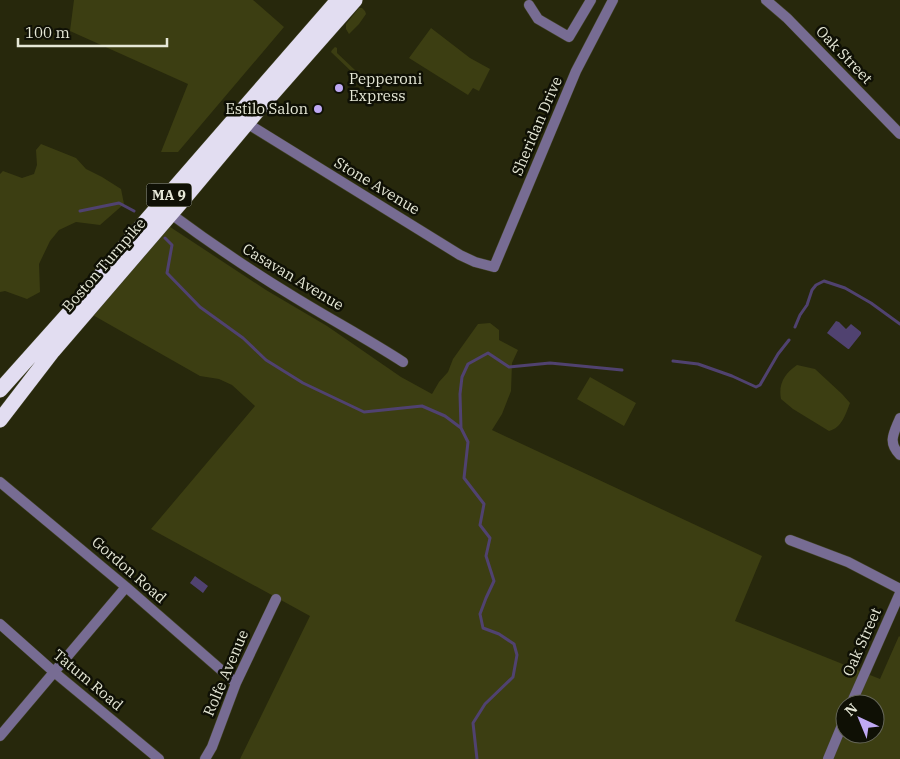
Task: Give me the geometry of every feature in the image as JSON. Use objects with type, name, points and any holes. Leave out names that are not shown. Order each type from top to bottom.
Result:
[{"type":"highway","name":"Boston Turnpike","points":[[0,390],[76,305],[338,0]]},
{"type":"highway","name":"Boston Turnpike","points":[[0,420],[53,351],[354,0]]},
{"type":"street","points":[[529,5],[538,18],[569,37],[591,0]]},
{"type":"street","name":"Sheridan Drive","points":[[494,267],[576,71],[613,0]]},
{"type":"street","name":"Oak Street","points":[[766,0],[787,18],[900,134]]},
{"type":"street","name":"Stone Avenue","points":[[248,124],[460,255],[475,262],[494,267]]},
{"type":"street","name":"Casavan Avenue","points":[[171,214],[251,270],[403,362]]},
{"type":"street","points":[[900,418],[892,442],[900,455]]},
{"type":"street","name":"Gordon Road","points":[[0,482],[126,587],[236,683]]},
{"type":"street","points":[[790,540],[848,562],[900,589]]},
{"type":"street","points":[[0,736],[126,587]]},
{"type":"street","name":"Oak Street","points":[[855,694],[900,593]]},
{"type":"street","name":"Rolfe Avenue","points":[[205,759],[212,747],[236,683],[276,599]]},
{"type":"street","name":"Tatum Road","points":[[0,624],[54,672],[159,759]]},
{"type":"street","points":[[828,759],[835,742]]},
{"type":"shaded area","points":[[74,0],[253,0],[284,27],[178,152],[161,152],[188,84],[70,31]]},
{"type":"shaded area","points":[[359,8],[362,8],[366,14],[349,34],[346,24]]},
{"type":"shaded area","points":[[431,28],[470,58],[490,69],[479,91],[473,88],[468,95],[409,58]]},
{"type":"shaded area","points":[[335,47],[337,48],[337,53],[356,71],[352,72],[331,52]]},
{"type":"shaded area","points":[[41,144],[76,158],[86,169],[121,189],[124,204],[100,225],[76,222],[59,230],[50,241],[39,264],[40,292],[27,299],[5,291],[0,292],[0,174],[3,171],[22,178],[34,174],[37,165],[36,150]]},
{"type":"shaded area","points":[[158,219],[266,290],[327,326],[401,377],[432,394],[448,372],[453,359],[478,324],[490,323],[499,330],[499,340],[518,350],[512,363],[511,391],[502,414],[492,430],[762,556],[735,621],[880,679],[900,637],[900,759],[240,759],[310,616],[151,529],[255,406],[232,385],[219,379],[200,376],[84,310]]},
{"type":"shaded area","points":[[836,321],[846,329],[851,324],[861,332],[849,349],[827,333]]},
{"type":"shaded area","points":[[797,365],[815,369],[850,403],[843,420],[837,427],[829,431],[793,409],[781,399],[783,379]]},
{"type":"shaded area","points":[[590,377],[636,403],[624,426],[577,399]]},
{"type":"shaded area","points":[[195,576],[208,586],[203,593],[190,583]]},
{"type":"waterway","points":[[80,211],[119,203],[134,211]]},
{"type":"waterway","points":[[165,238],[172,245],[167,273],[200,307],[243,338],[266,360],[303,383],[364,412],[422,406],[445,416],[461,428]]},
{"type":"waterway","points":[[795,327],[807,305],[812,290],[816,285],[824,281],[845,288],[871,303],[900,324]]},
{"type":"waterway","points":[[673,361],[698,364],[756,387],[760,385],[778,354],[789,340]]},
{"type":"waterway","points":[[477,759],[473,723],[485,704],[513,677],[517,655],[514,644],[499,634],[483,628],[480,614],[494,581],[486,556],[490,538],[480,525],[484,504],[464,478],[468,442],[461,428],[460,394],[462,377],[468,364],[488,353],[509,367],[550,363],[622,370]]},
{"type":"place","name":"Pepperoni Express","points":[[339,88]]},
{"type":"place","name":"Estilo Salon","points":[[318,109]]}]
